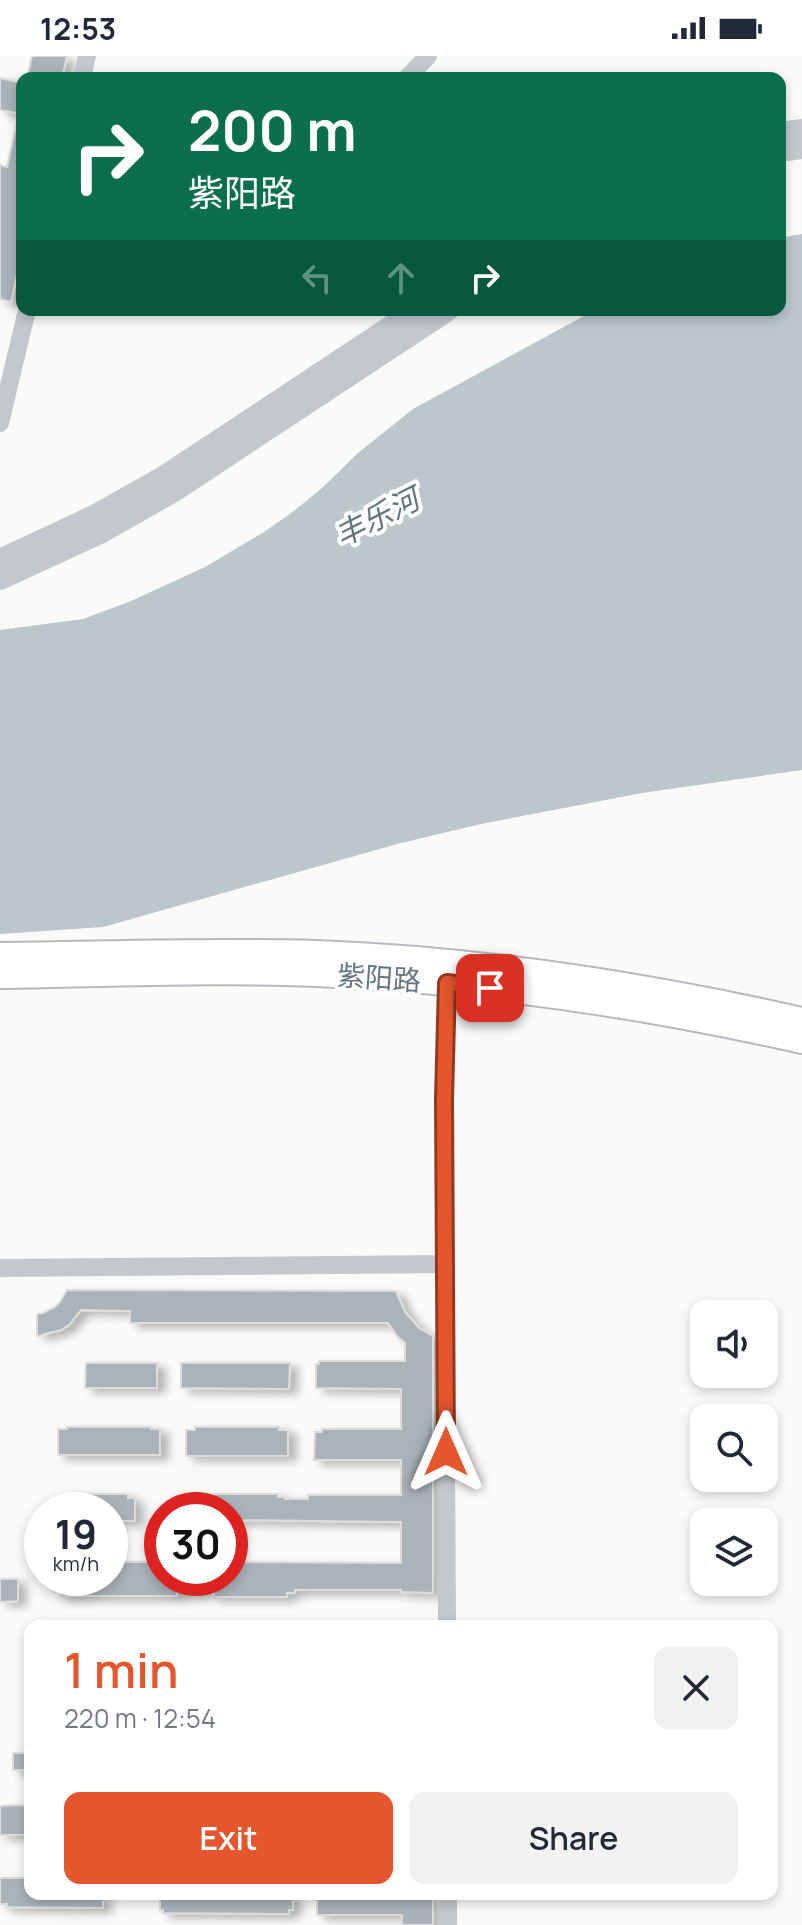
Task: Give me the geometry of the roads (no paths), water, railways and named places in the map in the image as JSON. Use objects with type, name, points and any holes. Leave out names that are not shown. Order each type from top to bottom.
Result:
[{"type":"main road","name":"紫阳路","points":[[0,955],[253,952],[410,959],[585,979],[802,1020]]},
{"type":"main road","name":"紫阳路","points":[[0,976],[253,972],[447,983],[651,1010],[802,1041]]},
{"type":"street","points":[[413,72],[428,56]]},
{"type":"street","points":[[0,423],[26,316]]},
{"type":"street","points":[[0,560],[82,523],[165,476],[407,316]]},
{"type":"street","points":[[0,579],[102,532],[174,491],[439,316]]},
{"type":"street","points":[[447,983],[444,1099],[447,1620]]},
{"type":"street","points":[[0,1268],[445,1264]]},
{"type":"street","points":[[448,1900],[448,1925]]},
{"type":"water","name":"丰乐河","points":[[802,234],[802,770],[642,793],[481,824],[401,843],[103,927],[0,934],[0,630],[83,619],[205,567],[294,511],[413,409],[584,316],[786,316],[786,237]]}]
